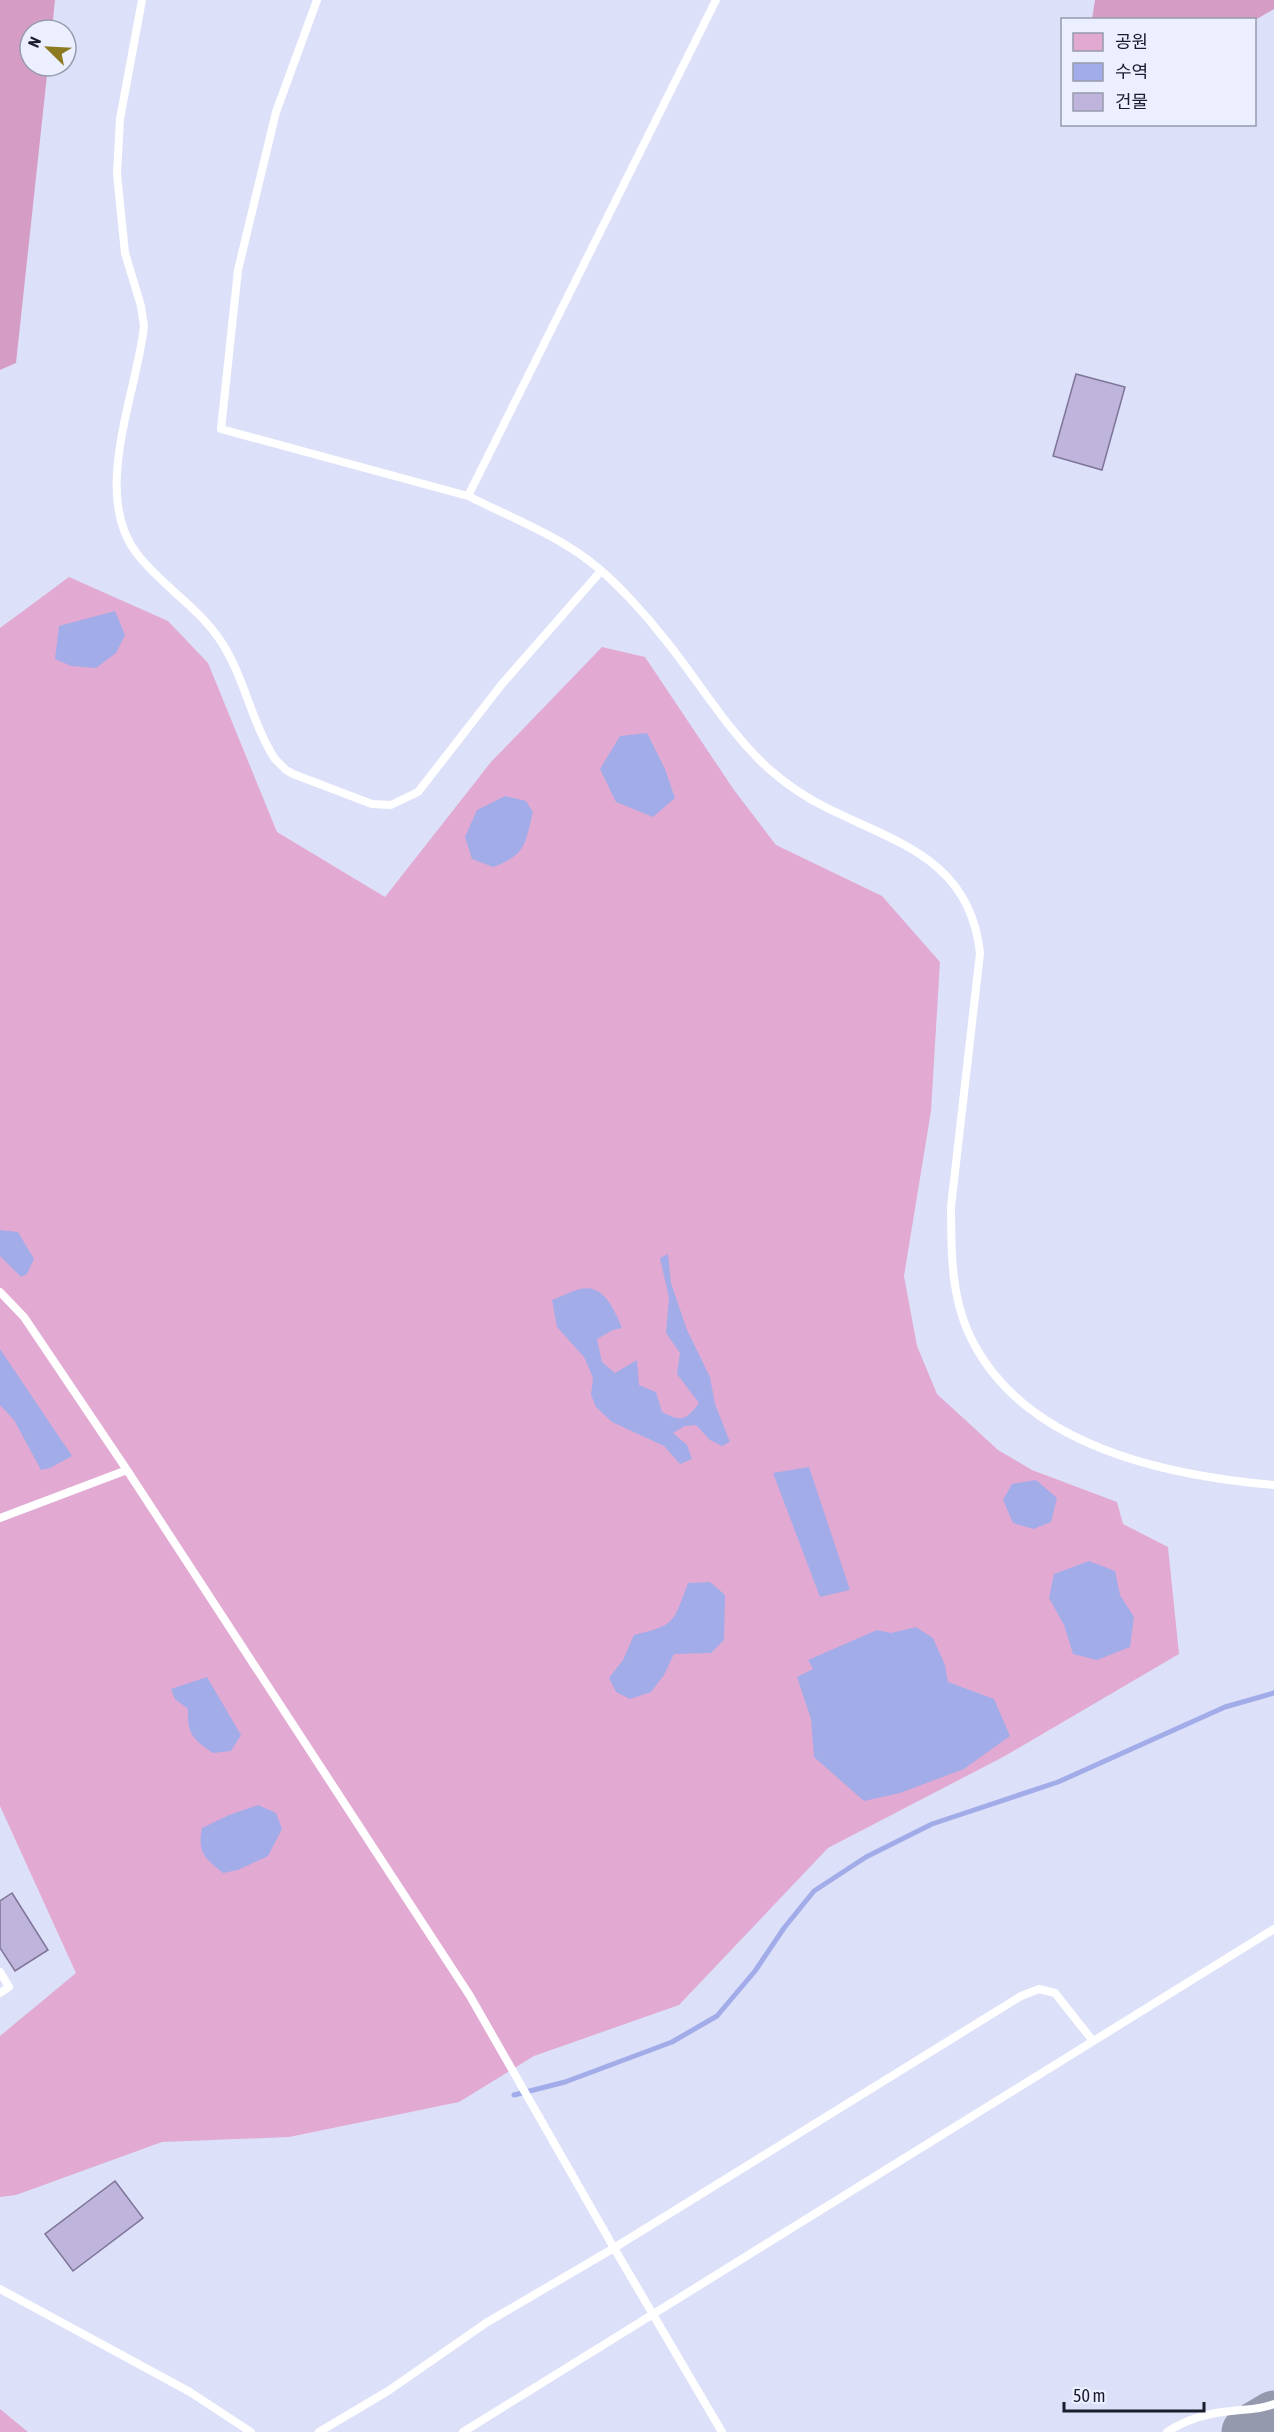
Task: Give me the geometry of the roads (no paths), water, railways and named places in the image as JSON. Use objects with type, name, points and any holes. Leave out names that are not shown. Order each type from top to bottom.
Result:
[{"type":"lane","points":[[142,0],[120,119],[117,174],[125,253],[141,306],[144,326],[118,462],[118,509],[122,527],[138,556],[204,619],[224,646],[275,759],[293,774],[372,804],[391,805],[410,797],[418,792],[502,684],[601,571]]},
{"type":"lane","points":[[317,0],[276,112],[238,270],[221,429],[468,496],[548,536],[588,560],[666,640],[749,749],[784,782],[823,807],[909,848],[950,878],[962,893],[978,933],[980,953],[952,1197],[951,1249],[954,1281],[961,1311],[973,1344],[993,1373],[1013,1396],[1034,1413],[1103,1449],[1136,1461],[1205,1478],[1274,1485]]},
{"type":"lane","points":[[468,496],[716,0]]},
{"type":"lane","points":[[0,1292],[24,1317],[127,1470],[470,1996],[722,2432]]},
{"type":"lane","points":[[0,1518],[127,1470]]},
{"type":"lane","points":[[463,2432],[1274,1929]]},
{"type":"lane","points":[[0,1972],[9,1987],[0,1993]]},
{"type":"lane","points":[[319,2432],[388,2391],[486,2323],[614,2248],[1022,1996],[1039,1989],[1055,1993],[1093,2041]]},
{"type":"lane","points":[[0,2289],[189,2392],[251,2432]]},
{"type":"lane","points":[[1167,2432],[1186,2420],[1204,2415],[1261,2409],[1274,2404]]},
{"type":"water","points":[[115,611],[125,635],[116,653],[96,668],[71,666],[55,659],[59,626]]},
{"type":"water","points":[[647,733],[665,769],[675,798],[653,817],[616,802],[600,769],[620,736]]},
{"type":"water","points":[[505,796],[526,801],[533,812],[526,840],[518,853],[504,863],[493,867],[472,859],[465,837],[477,810]]},
{"type":"water","points":[[0,1230],[18,1232],[34,1259],[27,1274],[21,1277],[0,1256]]},
{"type":"water","points":[[668,1254],[671,1283],[687,1330],[710,1377],[715,1404],[730,1442],[722,1446],[710,1440],[696,1425],[685,1426],[673,1433],[687,1445],[692,1459],[680,1464],[664,1446],[612,1422],[596,1407],[591,1395],[593,1378],[584,1357],[557,1327],[552,1300],[573,1291],[588,1288],[602,1294],[612,1307],[622,1328],[597,1339],[602,1362],[615,1373],[637,1360],[639,1385],[656,1392],[662,1412],[683,1418],[699,1403],[677,1374],[680,1353],[666,1333],[669,1298],[660,1258]]},
{"type":"water","points":[[0,1349],[72,1456],[50,1468],[41,1470],[14,1420],[0,1405]]},
{"type":"water","points":[[809,1467],[850,1590],[820,1597],[773,1473]]},
{"type":"water","points":[[1036,1480],[1057,1498],[1051,1522],[1033,1529],[1013,1523],[1003,1500],[1012,1484]]},
{"type":"water","points":[[1089,1561],[1115,1571],[1120,1595],[1134,1617],[1130,1647],[1097,1660],[1073,1654],[1064,1625],[1049,1598],[1054,1574]]},
{"type":"water","points":[[710,1582],[725,1595],[724,1640],[711,1653],[674,1654],[664,1675],[651,1692],[630,1699],[616,1692],[609,1678],[623,1660],[634,1635],[666,1625],[679,1607],[688,1583]]},
{"type":"water","points":[[916,1627],[933,1638],[945,1665],[948,1682],[994,1699],[1010,1736],[964,1769],[900,1793],[864,1801],[814,1757],[811,1719],[797,1677],[813,1669],[808,1660],[877,1630],[891,1633]]},
{"type":"water","points":[[207,1677],[241,1735],[231,1751],[213,1753],[196,1740],[190,1730],[188,1709],[175,1699],[171,1689]]},
{"type":"water","points":[[258,1805],[276,1813],[282,1829],[268,1856],[238,1870],[223,1873],[204,1854],[201,1843],[202,1828]]},
{"type":"waterway","points":[[514,2095],[565,2082],[672,2042],[717,2016],[755,1971],[784,1928],[814,1891],[866,1857],[932,1824],[1058,1782],[1225,1707],[1274,1693]]}]
